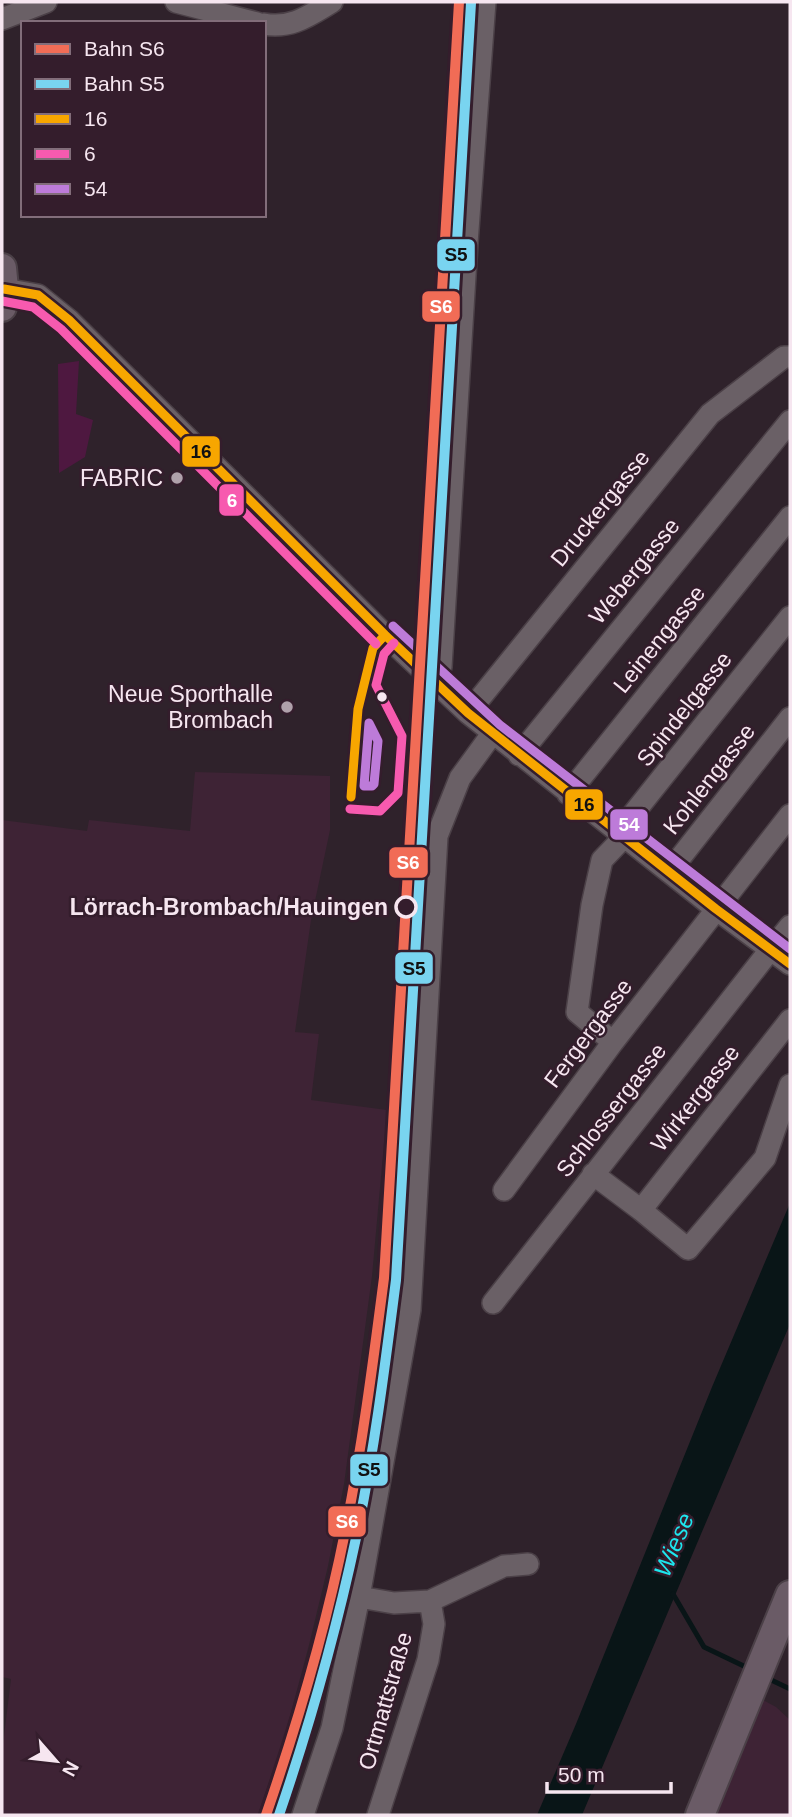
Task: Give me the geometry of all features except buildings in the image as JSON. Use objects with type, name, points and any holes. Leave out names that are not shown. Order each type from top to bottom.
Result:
[{"type":"main road","points":[[701,1815],[790,1595]]},
{"type":"street","points":[[2,19],[46,2]]},
{"type":"street","points":[[176,2],[249,21]]},
{"type":"street","points":[[266,24],[278,27],[297,23],[332,2]]},
{"type":"street","points":[[432,679],[441,667],[485,2]]},
{"type":"street","points":[[2,288],[38,295],[69,320],[288,540],[492,734],[716,909],[779,939],[790,964]]},
{"type":"street","name":"Druckergasse","points":[[468,713],[709,414],[784,357],[790,358]]},
{"type":"street","name":"Webergasse","points":[[519,755],[790,421]]},
{"type":"street","name":"Leinengasse","points":[[568,794],[790,517]]},
{"type":"street","name":"Spindelgasse","points":[[613,1042],[577,1012],[592,905],[602,860],[790,617]]},
{"type":"street","name":"Kohlengasse","points":[[669,872],[790,718]]},
{"type":"street","name":"Ortmattstraße","points":[[303,1815],[332,1728],[359,1597],[410,1310],[437,836],[460,778],[492,734]]},
{"type":"street","name":"Fergergasse","points":[[504,1190],[613,1042],[790,815]]},
{"type":"street","name":"Schlossergasse","points":[[493,1303],[779,939]]},
{"type":"street","name":"Wirkergasse","points":[[641,1210],[790,1020]]},
{"type":"street","points":[[593,1174],[688,1250],[765,1158],[790,1086]]},
{"type":"street","name":"Ortmattstraße","points":[[359,1597],[394,1603],[430,1601],[504,1566],[528,1564]]},
{"type":"street","name":"Ortmattstraße","points":[[379,1815],[428,1660],[434,1624],[430,1601]]},
{"type":"shaded area","points":[[79,361],[76,414],[93,420],[85,457],[59,473],[58,364]]},
{"type":"shaded area","points":[[195,772],[330,776],[330,830],[311,920],[295,1032],[319,1034],[311,1100],[387,1110],[372,1276],[344,1484],[309,1645],[286,1731],[258,1815],[2,1815],[2,1752],[11,1679],[2,1677],[2,820],[87,831],[89,820],[190,831]]},
{"type":"shaded area","points":[[761,1699],[776,1707],[790,1720],[790,1815],[713,1815]]},
{"type":"water","name":"Wiese","points":[[790,1203],[790,1324],[582,1815],[537,1815],[712,1387]]},
{"type":"waterway","points":[[673,1594],[704,1647],[750,1669]]},
{"type":"waterway","points":[[765,1677],[790,1689]]},
{"type":"rail line","name":"S6","points":[[266,1815],[310,1675],[337,1568],[362,1437],[384,1278],[459,2]]},
{"type":"rail line","name":"S5","points":[[279,1815],[322,1678],[356,1538],[374,1442],[396,1280],[471,3]]},
{"type":"transit line","name":"16","points":[[4,289],[38,295],[69,320],[385,635],[468,713],[716,909],[790,964]]},
{"type":"transit line","name":"6","points":[[2,301],[33,307],[61,329],[376,644]]},
{"type":"transit line","name":"54","points":[[393,626],[500,725],[790,949]]},
{"type":"transit line","name":"16","points":[[351,797],[358,709],[373,648],[385,635]]},
{"type":"transit line","name":"6","points":[[350,809],[380,811],[398,793],[402,736],[376,685],[384,654],[394,643]]},
{"type":"transit line","name":"54","points":[[369,723],[378,741],[374,784],[364,786],[369,723]]},
{"type":"place","name":"FABRIC","points":[[177,478]]},
{"type":"place","name":"Neue Sporthalle Brombach","points":[[287,707]]},
{"type":"place","name":"Lörrach-Brombach/Hauingen","points":[[406,907]]}]
